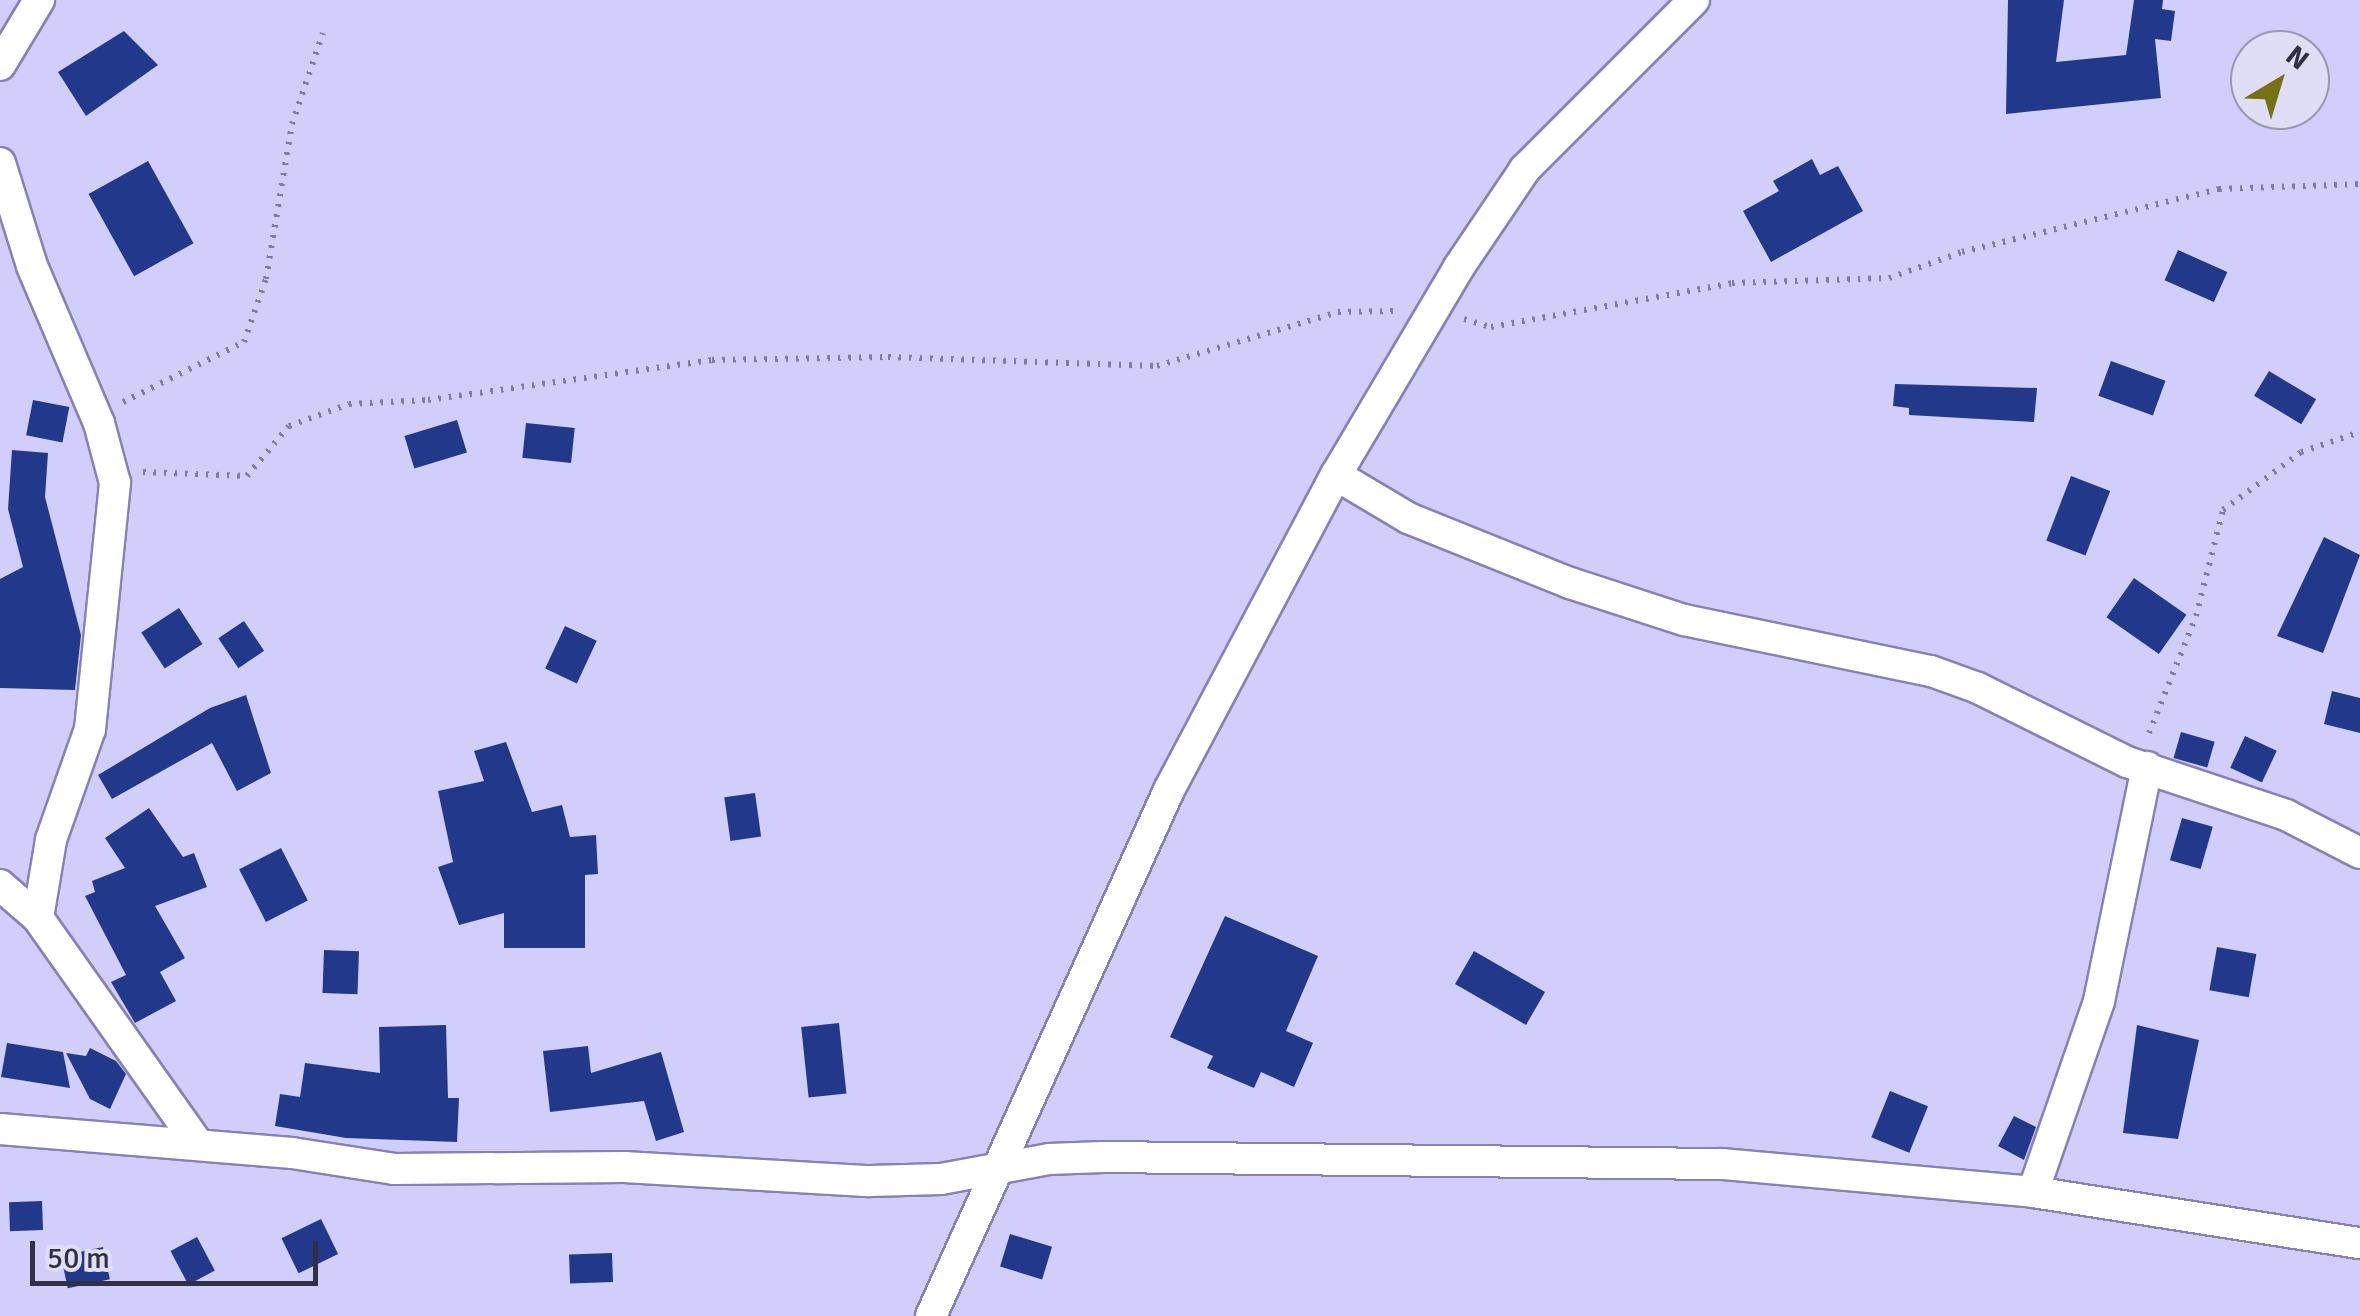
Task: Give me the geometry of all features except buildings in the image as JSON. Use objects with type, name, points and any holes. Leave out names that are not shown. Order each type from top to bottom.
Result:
[{"type":"street","points":[[0,65],[39,0]]},
{"type":"street","points":[[932,1316],[1169,790],[1336,475],[1434,310],[1525,169],[1694,0]]},
{"type":"street","points":[[0,164],[32,266],[100,423],[112,471],[116,510],[96,693],[51,840],[38,918]]},
{"type":"street","points":[[1336,475],[1408,518],[1570,583],[1684,620],[1931,671],[2137,765],[2286,815],[2360,854]]},
{"type":"street","points":[[2032,1192],[2100,1001],[2137,765]]},
{"type":"street","points":[[0,885],[38,918],[198,1144]]},
{"type":"street","points":[[0,1129],[198,1144],[394,1169],[624,1167],[870,1181],[940,1179],[998,1168],[1103,1157],[1722,1164],[2032,1192],[2360,1243]]},
{"type":"path","points":[[100,423],[136,392],[244,342],[266,279],[292,124],[323,34]]},
{"type":"path","points":[[112,471],[247,476],[289,426],[348,404],[428,400],[712,360],[888,357],[1157,366],[1338,312],[1434,310],[1491,327],[1732,283],[1890,278],[1962,252],[2219,190],[2360,184]]},
{"type":"path","points":[[2137,765],[2196,616],[2223,510],[2301,452],[2360,432]]}]
